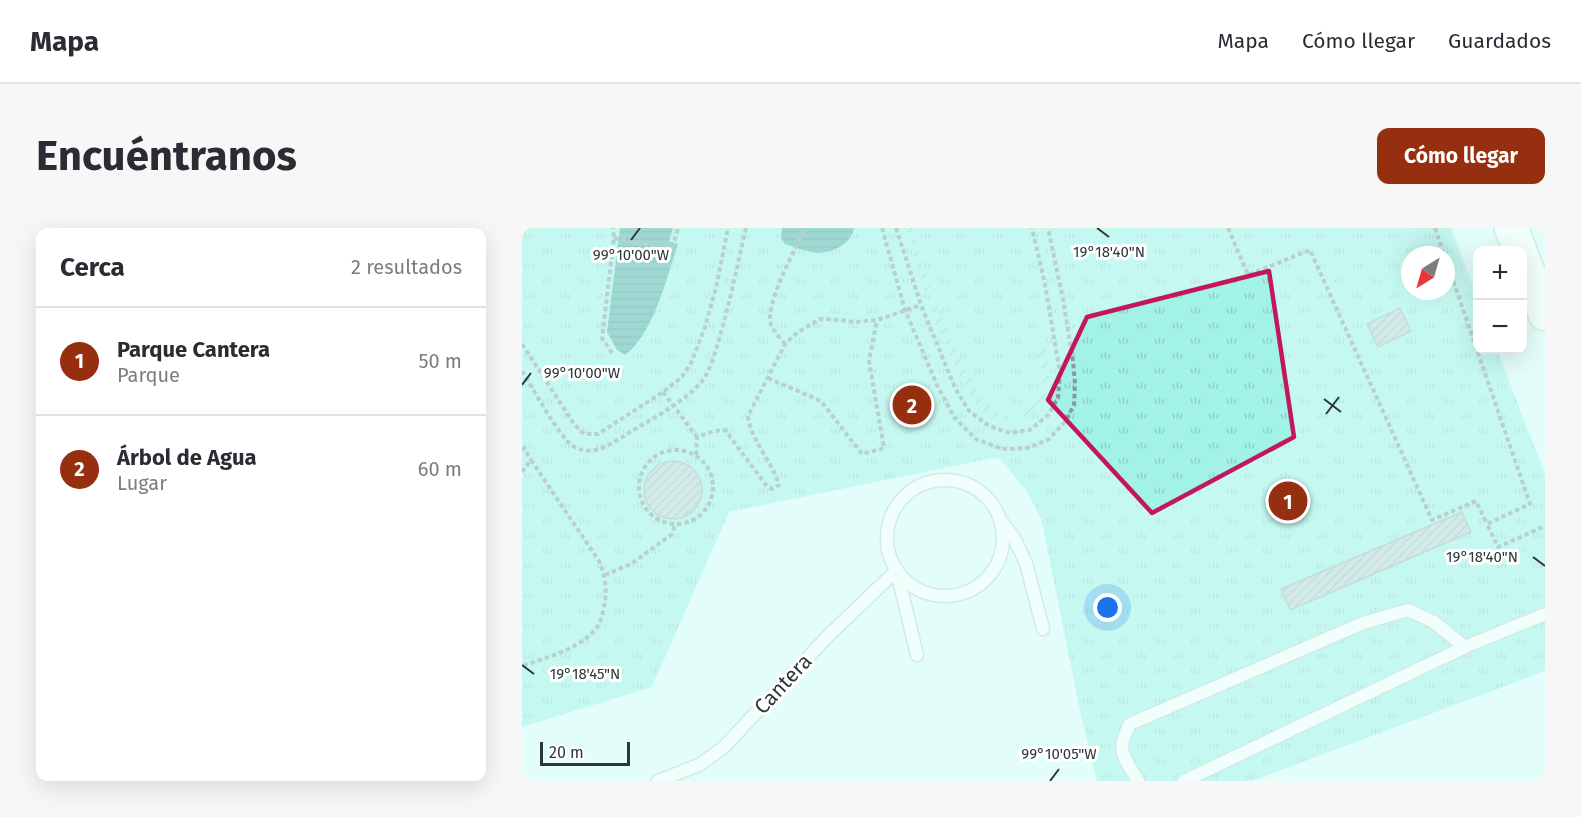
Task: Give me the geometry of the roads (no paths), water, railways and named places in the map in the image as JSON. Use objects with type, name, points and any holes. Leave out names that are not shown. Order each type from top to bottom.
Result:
[{"type":"main road","points":[[1511,228],[1518,246]]},
{"type":"main road","points":[[1527,269],[1545,314]]},
{"type":"lane","points":[[917,655],[897,570],[889,552],[887,532],[892,513],[904,496],[921,485],[940,480],[960,482],[979,490],[993,504],[1026,563],[1043,628]]},
{"type":"lane","points":[[897,570],[910,584],[926,593],[944,596],[962,594],[979,586],[992,573],[1000,557],[1004,539],[1001,521]]},
{"type":"lane","name":"Cantera","points":[[658,781],[699,765],[724,747],[828,636],[897,570]]},
{"type":"lane","points":[[1138,781],[1122,753],[1123,738],[1130,724],[1363,623],[1408,610],[1434,622],[1465,647]]},
{"type":"lane","points":[[1184,781],[1465,647],[1545,614]]},
{"type":"water","points":[[620,228],[673,228],[669,241],[678,244],[651,320],[644,334],[625,355],[617,350],[607,332]]},
{"type":"water","points":[[782,228],[854,228],[845,243],[829,251],[817,253],[785,244],[781,238]]},
{"type":"place","name":"Árbol de Agua","points":[[912,405]]},
{"type":"place","name":"Parque Cantera","points":[[1288,501]]}]
